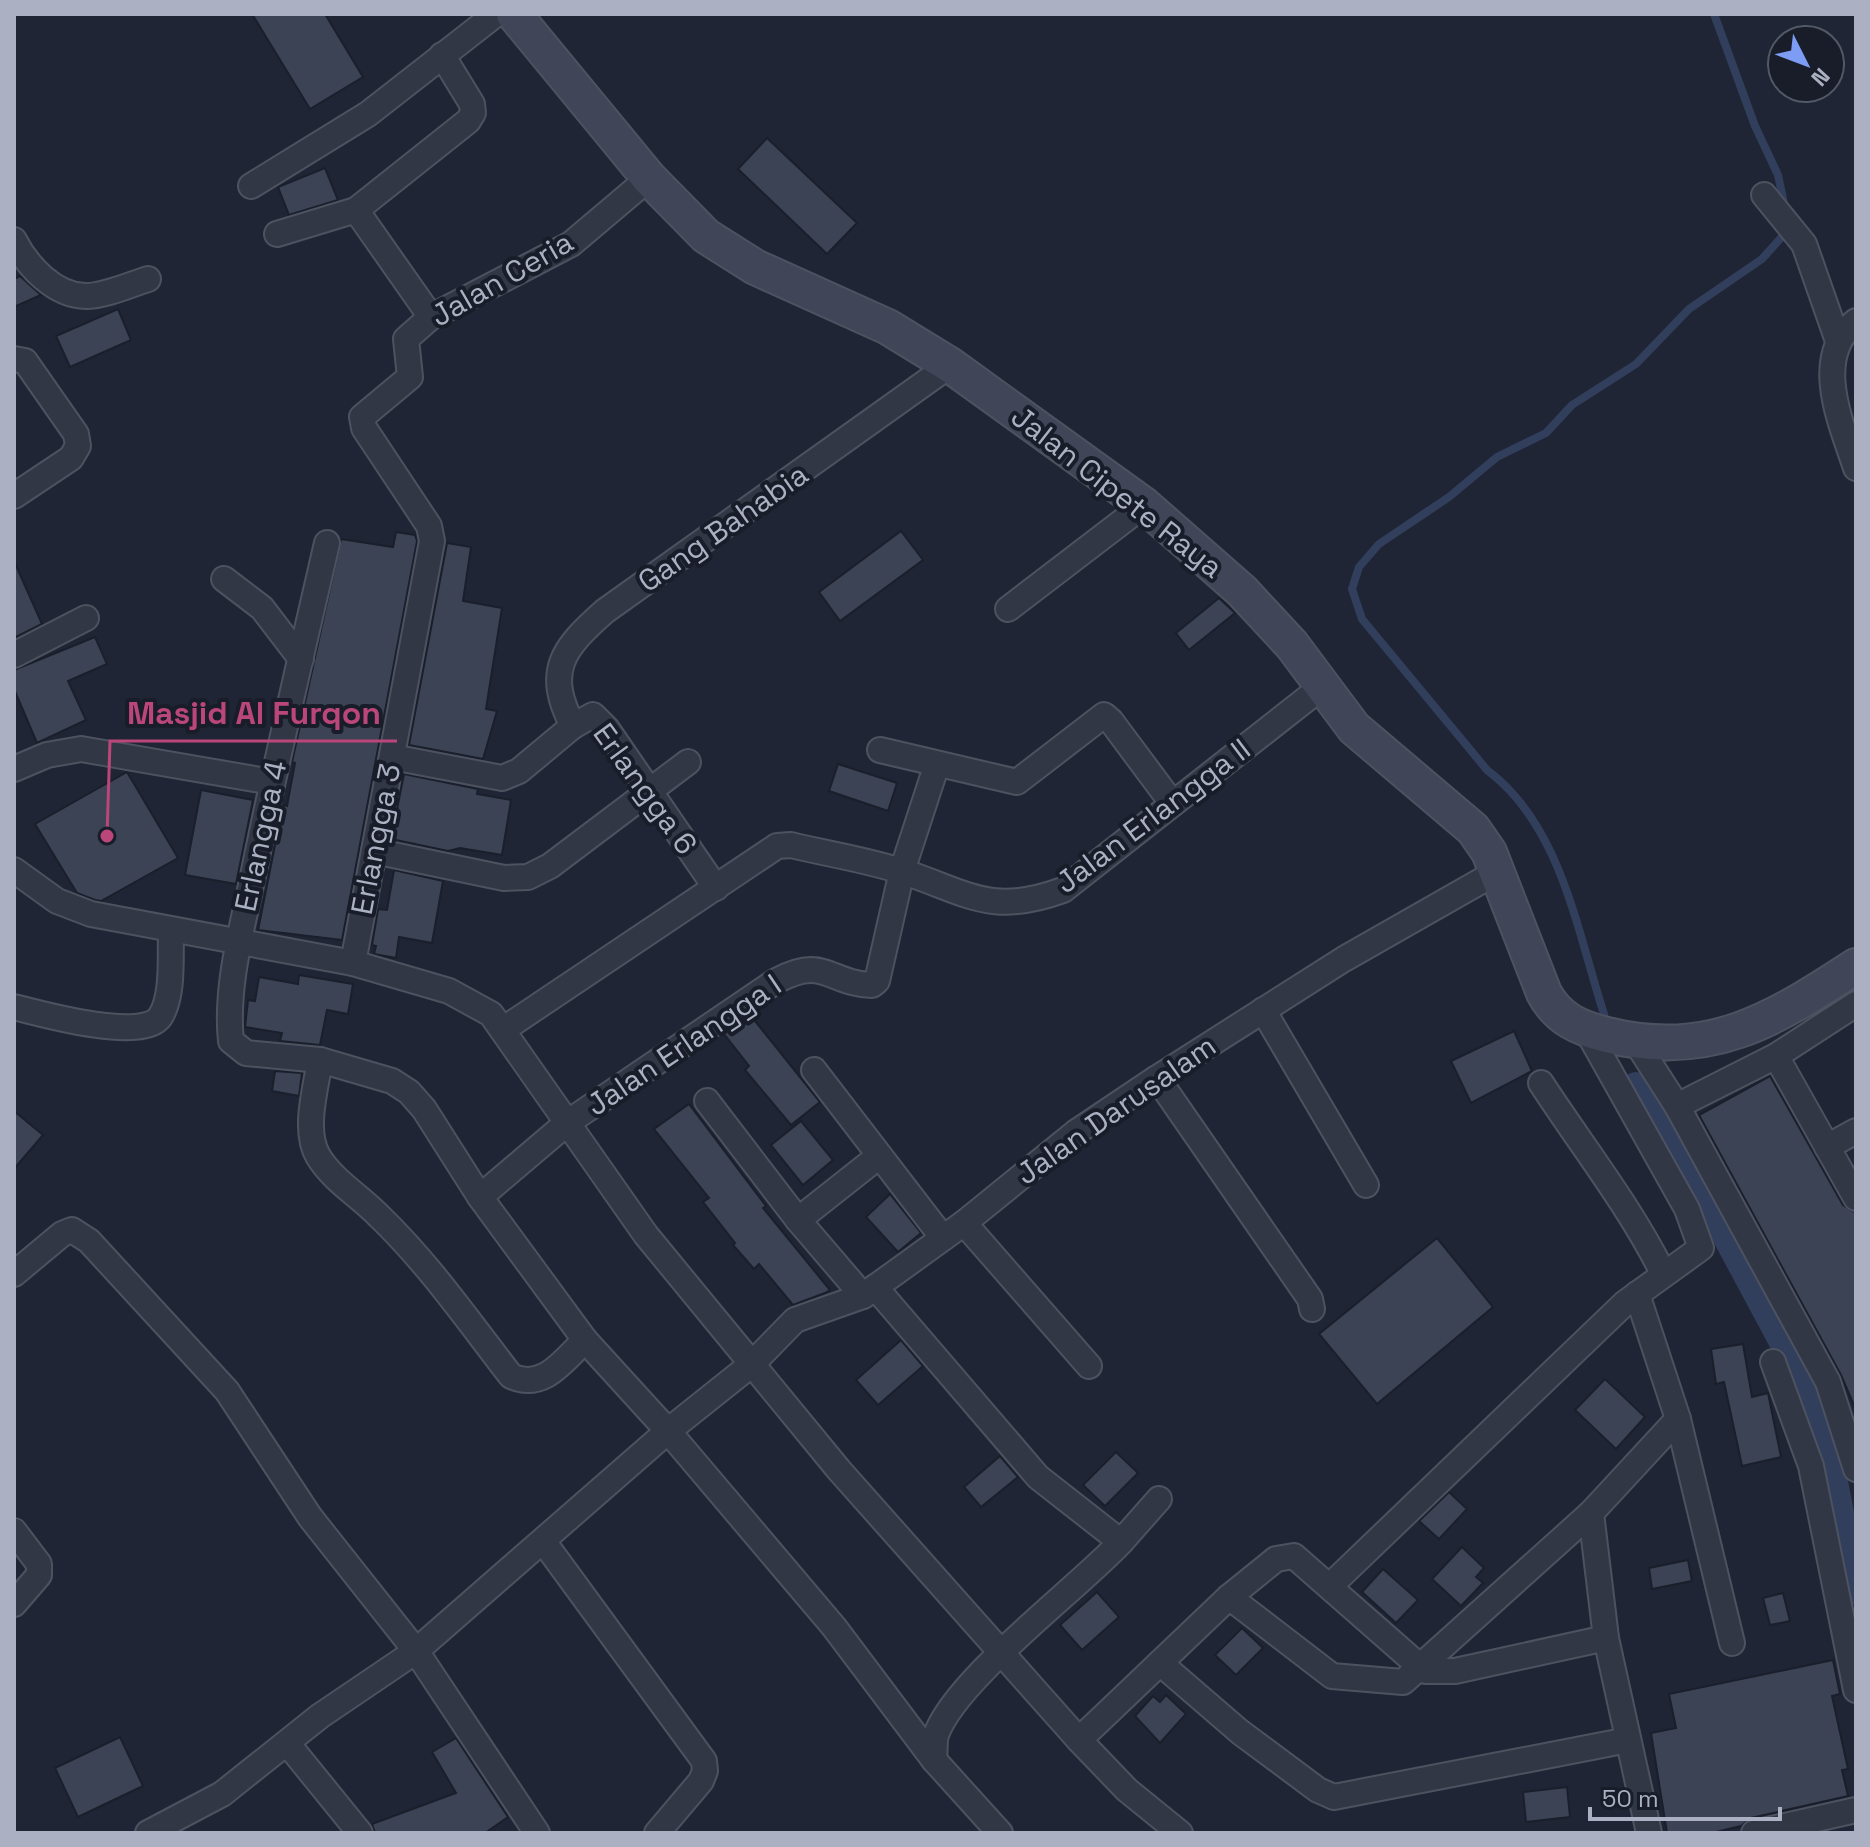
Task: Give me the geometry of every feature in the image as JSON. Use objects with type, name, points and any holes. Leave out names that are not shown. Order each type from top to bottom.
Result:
[{"type":"main road","name":"Jalan Cipete Raya","points":[[514,14],[649,178],[706,236],[755,267],[859,312],[950,365],[1144,505],[1242,591],[1292,645],[1354,728],[1473,829],[1489,852],[1553,1010],[1586,1029],[1636,1042],[1685,1044],[1733,1035],[1815,993],[1856,966]]},
{"type":"street","points":[[251,186],[368,114],[496,14]]},
{"type":"street","points":[[277,234],[356,210],[472,117],[472,104],[442,55]]},
{"type":"street","name":"Jalan Ceria","points":[[429,526],[364,428],[365,412],[410,377],[406,339],[431,317],[571,244],[649,178]]},
{"type":"street","points":[[1764,195],[1804,244],[1838,341],[1832,387],[1850,427],[1856,468]]},
{"type":"street","points":[[356,210],[431,317]]},
{"type":"street","points":[[17,252],[55,287],[87,297],[148,279]]},
{"type":"street","points":[[1838,341],[1856,321]]},
{"type":"street","points":[[14,359],[25,361],[76,434],[78,446],[71,458],[14,496]]},
{"type":"street","name":"Gang Bahabia","points":[[573,726],[557,685],[559,668],[573,639],[605,611],[950,365]]},
{"type":"street","points":[[1008,609],[1144,505]]},
{"type":"street","name":"Erlangga 3","points":[[353,963],[432,541],[429,526]]},
{"type":"street","name":"Erlangga 4","points":[[320,1060],[246,1053],[231,1041],[239,943],[327,543]]},
{"type":"street","points":[[224,579],[262,608],[301,659]]},
{"type":"street","points":[[14,655],[86,618]]},
{"type":"street","name":"Jalan Erlangga II","points":[[504,1029],[764,853],[791,845],[902,871],[993,904],[1017,904],[1063,890],[1323,686]]},
{"type":"street","points":[[880,750],[1017,782],[1104,715],[1172,803]]},
{"type":"street","name":"Erlangga 6","points":[[392,757],[502,778],[519,771],[586,717],[599,718],[716,888]]},
{"type":"street","points":[[14,769],[47,755],[81,749],[272,782]]},
{"type":"street","points":[[374,851],[504,878],[528,877],[550,866],[688,762]]},
{"type":"street","points":[[902,871],[937,764]]},
{"type":"street","points":[[14,870],[57,901],[91,914],[353,963],[449,991],[491,1014],[646,1235],[752,1364],[1001,1655],[1127,1790],[1180,1833]]},
{"type":"street","name":"Jalan Erlangga I","points":[[567,1123],[760,991],[797,970],[815,968],[872,985],[883,968],[902,871]]},
{"type":"street","name":"Jalan Darusalam","points":[[148,1833],[222,1794],[320,1716],[416,1651],[668,1431],[752,1364],[795,1320],[869,1291],[964,1223],[1023,1171],[1157,1078],[1263,1010],[1495,873]]},
{"type":"street","points":[[14,1007],[115,1027],[151,1024],[160,1017],[166,1001],[171,930]]},
{"type":"street","points":[[1677,1106],[1776,1056],[1856,1004]]},
{"type":"street","points":[[1263,1010],[1366,1185]]},
{"type":"street","points":[[1331,1585],[1637,1294],[1701,1248],[1700,1236],[1586,1029]]},
{"type":"street","points":[[1636,1042],[1677,1106],[1828,1382],[1856,1469]]},
{"type":"street","points":[[1776,1056],[1856,1198]]},
{"type":"street","points":[[585,1340],[536,1382],[525,1383],[511,1376],[430,1272],[380,1216],[337,1178],[317,1155],[311,1132],[320,1060],[392,1081],[409,1092],[424,1109],[480,1197],[585,1340],[668,1431],[834,1627],[934,1760],[1000,1833]]},
{"type":"street","points":[[814,1070],[943,1238]]},
{"type":"street","points":[[1157,1078],[1275,1245],[1310,1299],[1312,1309]]},
{"type":"street","points":[[1541,1083],[1605,1181],[1636,1218],[1663,1273]]},
{"type":"street","points":[[707,1101],[798,1220],[869,1291],[1038,1477],[1121,1542]]},
{"type":"street","points":[[480,1197],[567,1123]]},
{"type":"street","points":[[1827,1147],[1856,1131]]},
{"type":"street","points":[[798,1220],[879,1156]]},
{"type":"street","points":[[964,1223],[1089,1366]]},
{"type":"street","points":[[14,1274],[62,1234],[72,1230],[89,1241],[227,1391],[310,1517],[416,1651],[537,1833]]},
{"type":"street","points":[[1637,1294],[1645,1309],[1678,1419],[1732,1643]]},
{"type":"street","points":[[1773,1362],[1811,1466],[1856,1690]]},
{"type":"street","points":[[1229,1597],[1332,1676],[1394,1683],[1406,1680],[1591,1513],[1678,1419]]},
{"type":"street","points":[[934,1760],[936,1735],[960,1698],[1001,1655],[1091,1574],[1159,1499]]},
{"type":"street","points":[[1591,1513],[1606,1638],[1649,1833]]},
{"type":"street","points":[[14,1531],[39,1564],[39,1575],[14,1604]]},
{"type":"street","points":[[543,1541],[704,1761],[705,1771],[701,1781],[657,1833]]},
{"type":"street","points":[[1079,1740],[1229,1597],[1276,1559],[1294,1556],[1331,1585],[1420,1669],[1432,1673],[1455,1671],[1606,1638]]},
{"type":"street","points":[[1160,1663],[1240,1732],[1318,1790],[1334,1797],[1628,1740]]},
{"type":"street","points":[[287,1743],[360,1833]]},
{"type":"street","points":[[1754,1833],[1856,1810]]},
{"type":"building","points":[[252,14],[325,14],[363,77],[310,109]]},
{"type":"building","points":[[767,138],[857,223],[827,254],[738,169]]},
{"type":"building","points":[[325,168],[338,200],[289,215],[278,187]]},
{"type":"building","points":[[20,276],[41,295],[14,307],[14,279]]},
{"type":"building","points":[[118,309],[131,340],[70,367],[56,336]]},
{"type":"building","points":[[901,531],[923,560],[840,621],[819,592]]},
{"type":"building","points":[[396,532],[415,535],[417,541],[342,940],[258,930],[283,805],[287,806],[295,763],[292,762],[341,539],[393,547]]},
{"type":"building","points":[[447,543],[471,547],[463,601],[502,608],[486,709],[497,711],[483,759],[409,745]]},
{"type":"building","points":[[14,561],[42,624],[14,638]]},
{"type":"building","points":[[1219,598],[1235,613],[1189,650],[1176,633]]},
{"type":"building","points":[[95,637],[107,664],[68,681],[86,720],[37,743],[14,689],[14,670]]},
{"type":"building","points":[[838,764],[897,783],[888,811],[829,791]]},
{"type":"building","points":[[127,772],[178,858],[101,901],[95,900],[77,893],[35,824]]},
{"type":"building","points":[[404,774],[478,789],[477,794],[511,800],[502,855],[460,848],[448,851],[391,839]]},
{"type":"building","points":[[201,790],[253,800],[236,884],[185,875]]},
{"type":"building","points":[[394,870],[443,881],[432,943],[399,937],[396,958],[374,954],[376,946],[372,945],[378,909],[387,910]]},
{"type":"building","points":[[299,975],[353,984],[348,1014],[327,1010],[320,1045],[280,1041],[282,1033],[245,1027],[248,1000],[255,1001],[259,977],[298,984]]},
{"type":"building","points":[[751,1016],[820,1102],[791,1125],[745,1070],[749,1066],[724,1034]]},
{"type":"building","points":[[1514,1031],[1532,1071],[1471,1103],[1451,1061]]},
{"type":"building","points":[[275,1071],[302,1073],[299,1096],[272,1091]]},
{"type":"building","points":[[1770,1076],[1843,1205],[1856,1213],[1856,1410],[1841,1375],[1699,1115]]},
{"type":"building","points":[[689,1104],[766,1206],[763,1208],[830,1290],[793,1305],[759,1264],[754,1269],[733,1245],[735,1243],[703,1202],[709,1198],[654,1129]]},
{"type":"building","points":[[14,1111],[43,1135],[14,1169]]},
{"type":"building","points":[[801,1121],[833,1160],[803,1185],[771,1145]]},
{"type":"building","points":[[890,1194],[921,1233],[898,1252],[866,1217]]},
{"type":"building","points":[[1437,1238],[1493,1307],[1377,1404],[1319,1334]]},
{"type":"building","points":[[901,1340],[923,1366],[878,1405],[856,1380]]},
{"type":"building","points":[[1743,1344],[1752,1397],[1768,1393],[1781,1457],[1742,1466],[1724,1382],[1716,1384],[1711,1349]]},
{"type":"building","points":[[1605,1379],[1645,1417],[1616,1449],[1575,1410]]},
{"type":"building","points":[[1116,1452],[1138,1473],[1105,1506],[1083,1485]]},
{"type":"building","points":[[1000,1456],[1018,1477],[981,1507],[964,1487]]},
{"type":"building","points":[[1449,1492],[1467,1509],[1439,1539],[1419,1521]]},
{"type":"building","points":[[1462,1547],[1484,1568],[1476,1577],[1483,1583],[1461,1606],[1432,1579]]},
{"type":"building","points":[[1688,1560],[1692,1581],[1652,1589],[1649,1568]]},
{"type":"building","points":[[1383,1569],[1418,1600],[1396,1623],[1362,1592]]},
{"type":"building","points":[[1097,1592],[1119,1617],[1082,1650],[1060,1625]]},
{"type":"building","points":[[1783,1593],[1790,1621],[1770,1625],[1763,1598]]},
{"type":"building","points":[[1242,1628],[1263,1648],[1236,1675],[1215,1655]]},
{"type":"building","points":[[1833,1660],[1840,1694],[1832,1696],[1848,1769],[1842,1770],[1848,1796],[1751,1818],[1741,1826],[1712,1833],[1667,1833],[1651,1733],[1676,1728],[1669,1694]]},
{"type":"building","points":[[1166,1695],[1186,1714],[1160,1743],[1135,1716],[1153,1696],[1160,1702]]},
{"type":"building","points":[[120,1737],[143,1786],[78,1817],[55,1768]]},
{"type":"building","points":[[456,1738],[508,1817],[485,1833],[375,1833],[372,1824],[456,1793],[432,1752]]},
{"type":"building","points":[[1567,1787],[1570,1817],[1526,1822],[1523,1792]]},
{"type":"waterway","points":[[1714,14],[1755,126],[1778,175],[1785,208]]},
{"type":"waterway","points":[[1604,1014],[1563,882],[1533,820],[1512,793],[1487,770],[1362,619],[1352,589],[1359,567],[1379,544],[1449,497],[1497,457],[1546,433],[1572,405],[1636,364],[1689,309],[1762,259],[1789,229]]},
{"type":"waterway","points":[[1636,1085],[1709,1206],[1806,1387],[1827,1440],[1856,1592]]},
{"type":"place","name":"Masjid Al Furqon","points":[[107,836]]}]
